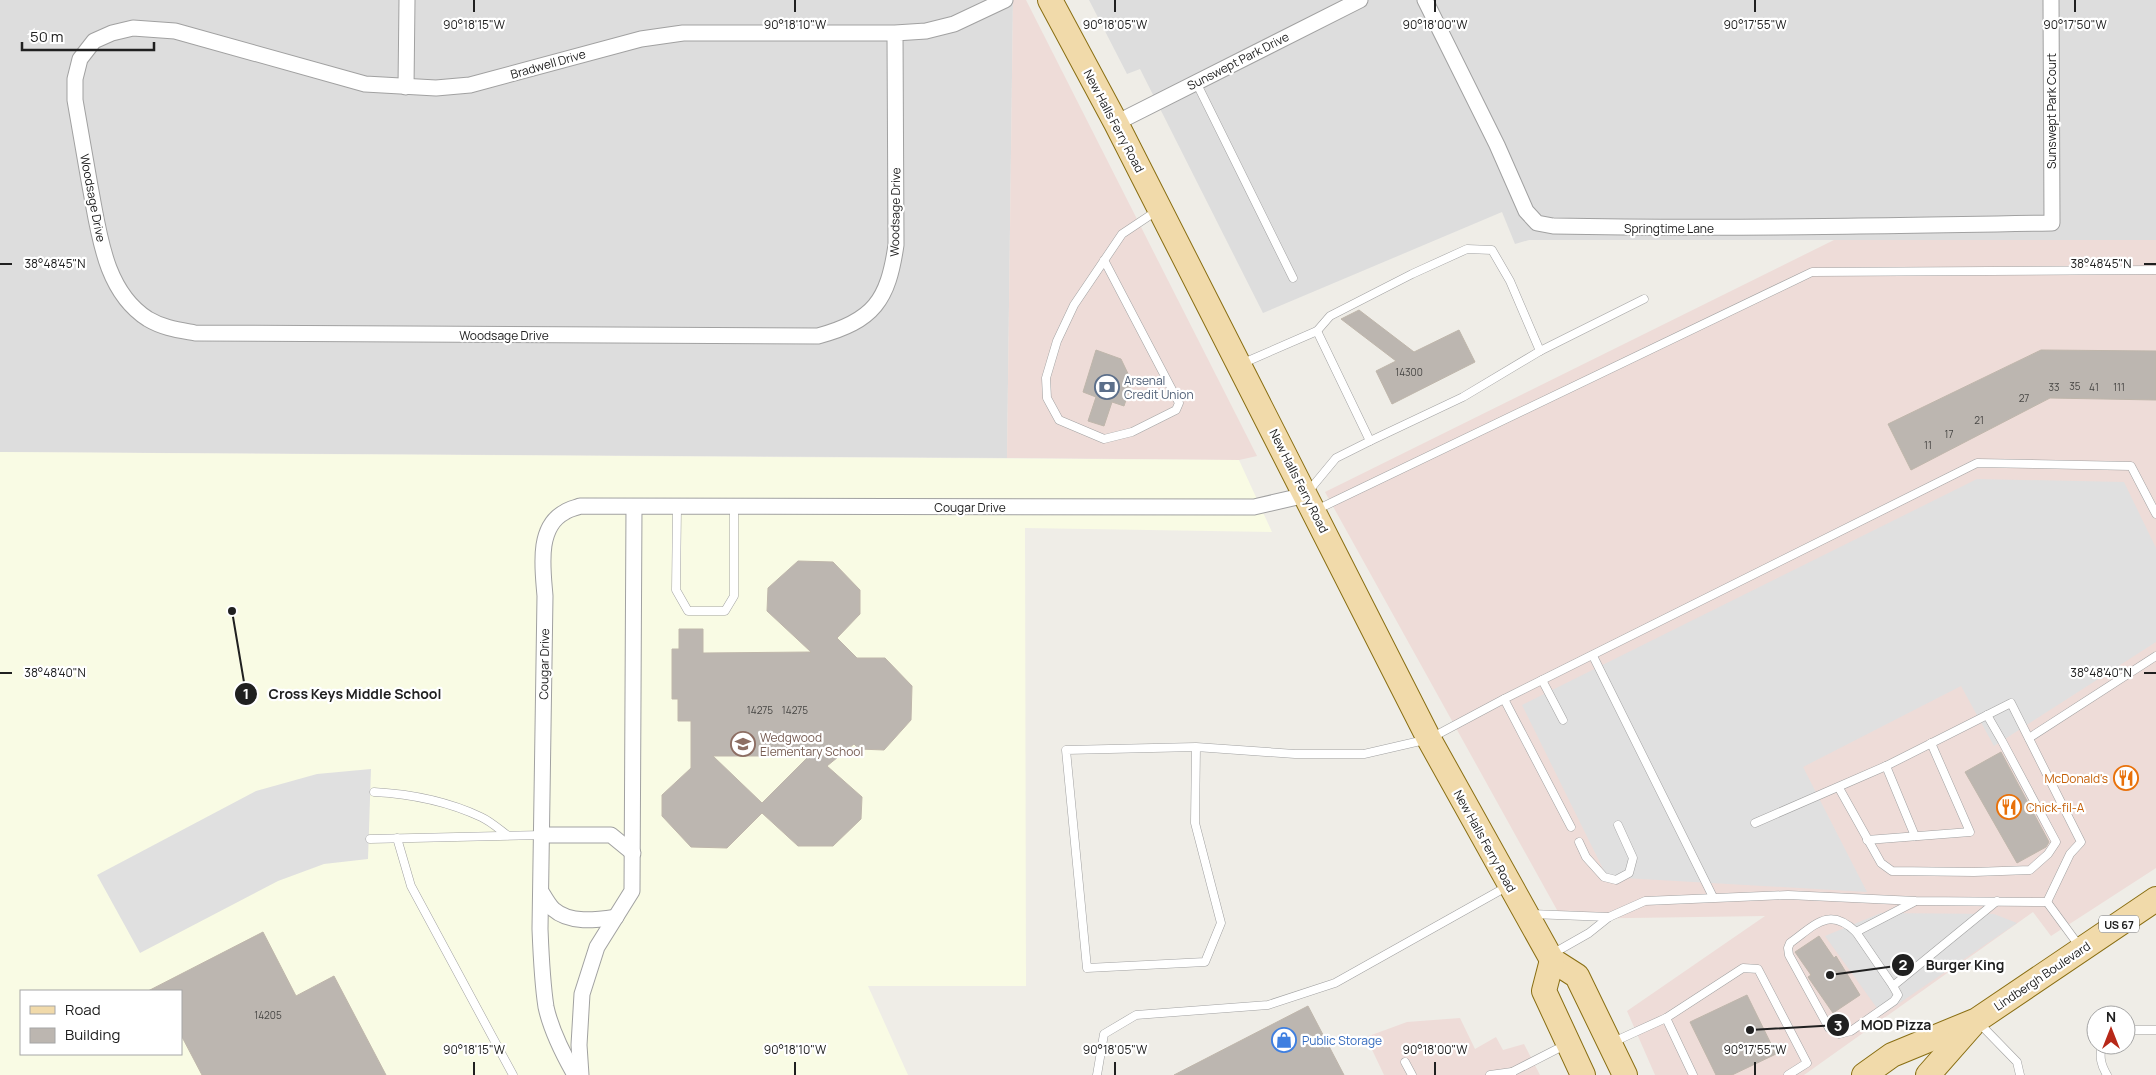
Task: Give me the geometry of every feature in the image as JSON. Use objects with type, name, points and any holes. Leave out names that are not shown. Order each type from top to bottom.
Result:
[{"type":"main road","name":"New Halls Ferry Road","points":[[1050,0],[1116,123],[1429,739],[1551,958],[1577,976],[1625,1075]]},
{"type":"main road","name":"Lindbergh Boulevard","points":[[1864,1075],[1892,1055],[1977,1020],[2156,898]]},
{"type":"main road","points":[[1551,958],[1544,990],[1567,1044],[1583,1075]]},
{"type":"main road","name":"Lindbergh Boulevard","points":[[1928,1075],[1977,1020]]},
{"type":"street","points":[[406,87],[407,0]]},
{"type":"street","name":"Bradwell Drive","points":[[94,42],[112,33],[133,28],[175,32],[365,84],[436,88],[470,85],[641,38],[683,33],[895,33],[926,31],[954,24],[1005,0]]},
{"type":"street","name":"Sunswept Park Drive","points":[[1116,123],[1360,0]]},
{"type":"street","name":"Springtime Lane","points":[[1425,0],[1497,145],[1526,210],[1537,223],[1553,226],[1816,228],[2052,223]]},
{"type":"street","name":"Sunswept Park Court","points":[[2051,0],[2052,223]]},
{"type":"street","name":"Woodsage Drive","points":[[94,42],[80,60],[74,79],[74,100],[100,238],[108,266],[118,288],[130,303],[148,318],[168,328],[195,333],[818,336],[838,331],[863,318],[882,299],[892,272],[896,245],[895,33]]},
{"type":"street","name":"Cougar Drive","points":[[575,1075],[556,1036],[546,1008],[541,958],[545,596],[543,546],[552,522],[564,512],[580,506],[1254,507],[1310,503]]},
{"type":"street","points":[[581,1075],[578,1045],[582,994],[597,947],[632,891],[631,732],[634,507]]},
{"type":"street","points":[[543,835],[611,835],[633,853]]},
{"type":"street","points":[[542,893],[553,909],[564,916],[596,920],[616,917]]},
{"type":"lane","points":[[1196,82],[1292,278]]},
{"type":"lane","points":[[1104,260],[1179,403],[1176,410],[1132,432],[1104,439],[1059,420],[1047,398],[1046,378],[1057,341],[1074,304],[1104,260],[1122,234],[1160,209]]},
{"type":"lane","points":[[1240,365],[1317,331],[1330,316],[1466,249],[1492,250],[1510,281],[1540,351]]},
{"type":"lane","points":[[1310,503],[1812,272],[2156,270]]},
{"type":"lane","points":[[1310,503],[1336,458],[1463,397],[1540,351],[1644,299]]},
{"type":"lane","points":[[1317,331],[1370,441]]},
{"type":"lane","points":[[1196,747],[1195,823],[1221,923],[1205,962],[1087,968],[1066,750],[1196,747],[1295,754],[1364,754],[1429,739],[1504,699],[1976,463],[2131,466],[2156,514]]},
{"type":"lane","points":[[677,507],[676,590],[688,611],[725,611],[734,596],[734,507]]},
{"type":"lane","points":[[1593,656],[1713,897]]},
{"type":"lane","points":[[2029,738],[2156,656]]},
{"type":"lane","points":[[1542,680],[1563,720]]},
{"type":"lane","points":[[1504,699],[1571,827]]},
{"type":"lane","points":[[1755,823],[1886,766],[2011,703],[2081,842],[2070,854],[2047,902]]},
{"type":"lane","points":[[1839,788],[1881,863],[1892,871],[1974,872],[2030,870],[2048,854],[2056,842],[1987,715]]},
{"type":"lane","points":[[1867,840],[1970,832],[1931,743]]},
{"type":"lane","points":[[1886,766],[1916,836]]},
{"type":"lane","points":[[374,792],[399,793],[437,800],[482,817],[507,835]]},
{"type":"lane","points":[[1579,842],[1586,856],[1604,877],[1616,880],[1629,873],[1633,858],[1618,825]]},
{"type":"lane","points":[[370,839],[543,835]]},
{"type":"lane","points":[[397,838],[411,886],[513,1075]]},
{"type":"lane","points":[[1097,1075],[1104,1034],[1136,1015],[1268,1005],[1335,984],[1510,885]]},
{"type":"lane","points":[[1551,958],[1589,933],[1609,917],[1645,901],[1788,895],[1916,901],[2047,902]]},
{"type":"lane","points":[[1856,932],[1916,901]]},
{"type":"lane","points":[[1893,986],[1997,901]]},
{"type":"lane","points":[[2047,902],[2081,949]]},
{"type":"lane","points":[[1525,914],[1609,917]]},
{"type":"lane","points":[[1833,919],[1845,922],[1856,932],[1893,986],[1898,995],[1894,1002],[1851,1031],[1839,1034],[1829,1028],[1789,955],[1788,948],[1790,942],[1820,921],[1833,919]]},
{"type":"lane","points":[[1609,1044],[1666,1018],[1743,968],[1758,969],[1807,1063],[1788,1075]]},
{"type":"lane","points":[[1666,1018],[1693,1075]]},
{"type":"lane","points":[[1977,1020],[2017,1062],[2020,1075]]},
{"type":"lane","points":[[2136,1030],[2156,1030]]},
{"type":"lane","points":[[1490,1075],[1512,1074],[1567,1044]]},
{"type":"lane","points":[[2100,1055],[2102,1066],[2107,1075]]},
{"type":"lane","points":[[1404,1062],[1412,1075]]},
{"type":"shaded area","points":[[0,0],[1013,0],[1007,458],[0,452]]},
{"type":"shaded area","points":[[1013,0],[1026,0],[1257,456],[1239,460],[1007,458]]},
{"type":"shaded area","points":[[1089,0],[2156,0],[2156,240],[1529,240],[1515,244],[1502,212],[1263,313],[1140,69],[1127,74]]},
{"type":"shaded area","points":[[1834,240],[2156,240],[2156,868],[2051,936],[2033,912],[1804,1075],[1655,1075],[1627,1011],[1765,916],[1562,919],[1325,492]]},
{"type":"shaded area","points":[[0,452],[1239,460],[1272,532],[1025,528],[1026,986],[868,986],[908,1075],[0,1075]]},
{"type":"shaded area","points":[[1977,479],[2124,482],[2156,548],[2156,642],[1994,746],[1961,686],[1803,767],[1867,892],[1607,877],[1522,705]]},
{"type":"shaded area","points":[[371,769],[368,859],[324,864],[278,881],[140,953],[97,875],[256,791],[317,774]]},
{"type":"shaded area","points":[[1881,913],[1994,914],[2017,923],[1882,1015],[1825,936]]},
{"type":"shaded area","points":[[1460,1018],[1475,1049],[1496,1037],[1503,1050],[1524,1044],[1540,1075],[1384,1075],[1366,1037],[1407,1022]]},
{"type":"building","points":[[1359,310],[1414,352],[1459,330],[1475,362],[1392,404],[1376,371],[1396,361],[1341,319]]},
{"type":"building","name":"Arsenal Credit Union","points":[[1096,350],[1121,359],[1132,382],[1124,406],[1112,402],[1104,426],[1088,421],[1096,397],[1083,392]]},
{"type":"building","points":[[2041,350],[2156,351],[2156,400],[2050,398],[1911,470],[1888,424]]},
{"type":"building","name":"Wedgwood Elementary School","points":[[798,561],[833,562],[860,590],[860,614],[837,638],[857,658],[885,658],[912,686],[911,720],[884,750],[859,749],[854,744],[827,766],[862,797],[861,819],[833,846],[798,846],[762,813],[727,848],[691,847],[662,816],[662,795],[691,768],[691,721],[678,721],[678,699],[672,699],[672,649],[679,649],[679,629],[703,629],[703,653],[811,652],[767,611],[768,588]],"holes":[[[713,756],[809,756],[762,803]]]},
{"type":"building","name":"Chick-fil-A","points":[[2001,752],[2049,842],[2046,847],[2017,863],[1965,772]]},
{"type":"building","points":[[263,932],[296,996],[334,976],[386,1075],[202,1075],[182,1037],[182,990],[150,990]]},
{"type":"building","points":[[1819,936],[1834,958],[1836,956],[1860,995],[1833,1013],[1808,977],[1811,975],[1795,952]]},
{"type":"building","points":[[1747,995],[1776,1054],[1732,1075],[1716,1075],[1690,1022]]},
{"type":"building","name":"Public Storage","points":[[1308,1006],[1344,1075],[1174,1075]]},
{"type":"place","name":"Arsenal Credit Union","points":[[1107,387]]},
{"type":"place","name":"Cross Keys Middle School","points":[[232,611]]},
{"type":"place","name":"Wedgwood Elementary School","points":[[743,744]]},
{"type":"place","name":"McDonald's","points":[[2126,778]]},
{"type":"place","name":"Chick-fil-A","points":[[2009,807]]},
{"type":"place","name":"Burger King","points":[[1830,975]]},
{"type":"place","name":"MOD Pizza","points":[[1750,1030]]},
{"type":"place","name":"Public Storage","points":[[1284,1040]]}]
